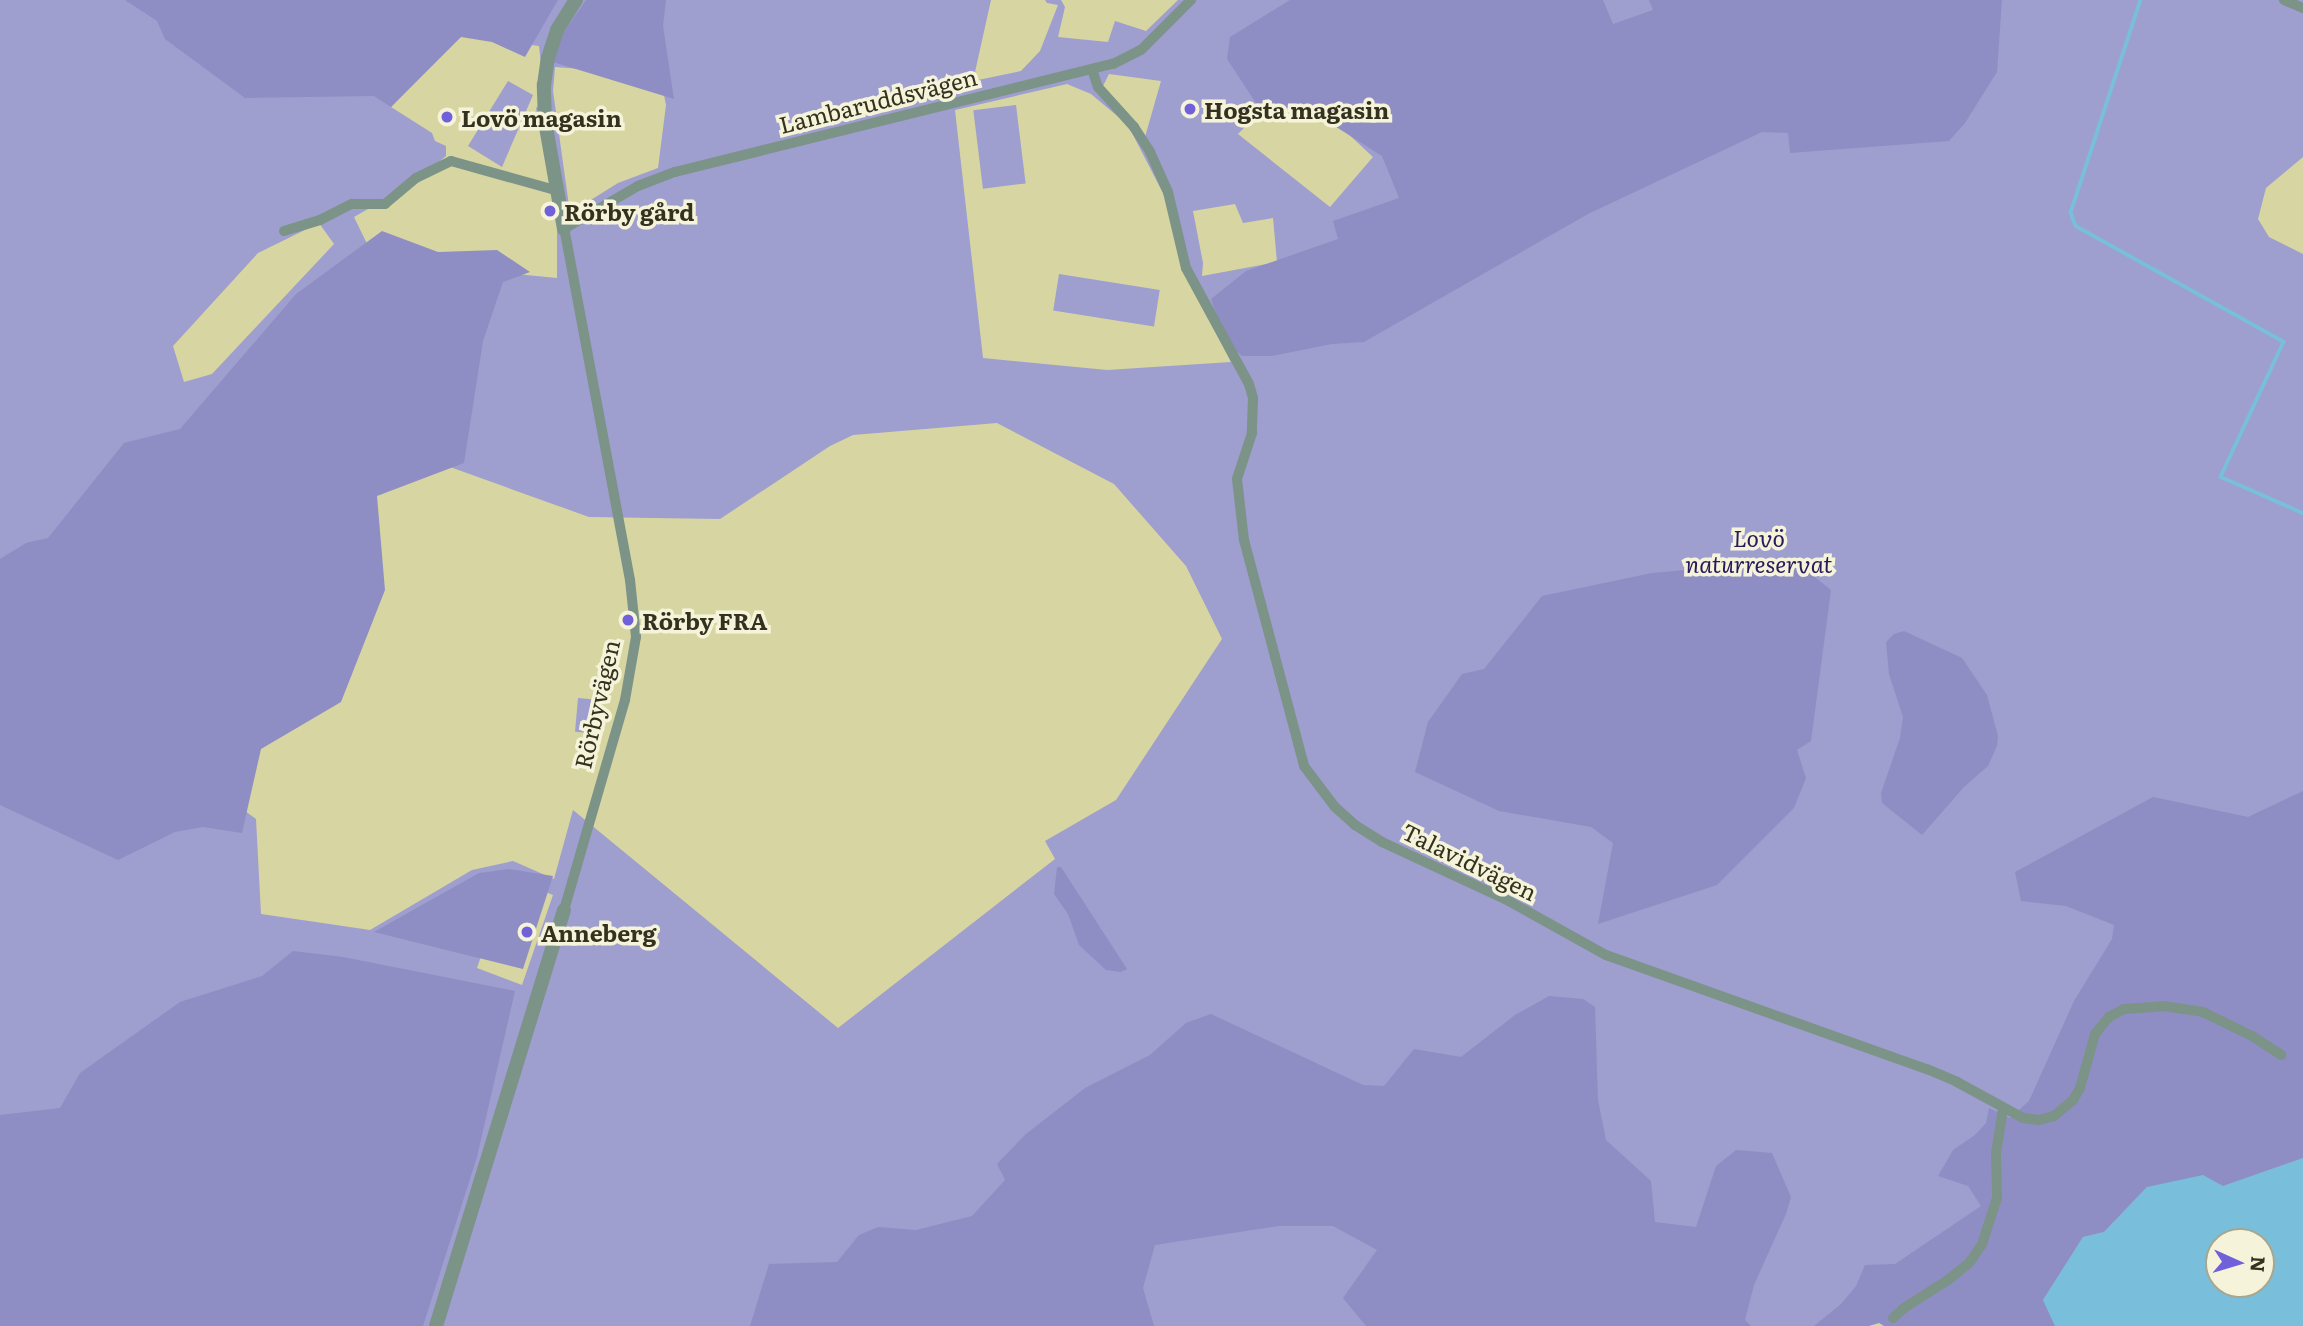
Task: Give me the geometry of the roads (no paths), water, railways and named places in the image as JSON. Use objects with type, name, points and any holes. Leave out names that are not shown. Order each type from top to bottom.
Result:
[{"type":"street","name":"Rörbyvägen","points":[[436,1326],[625,700],[636,637],[630,580],[555,190],[545,121],[544,85],[548,58],[557,30],[576,0]]},
{"type":"street","name":"Lambaruddsvägen","points":[[564,229],[638,186],[675,172],[1113,64],[1141,50],[1191,0]]},
{"type":"street","points":[[2284,0],[2303,8]]},
{"type":"street","name":"Talavidvägen","points":[[1092,69],[1098,87],[1134,127],[1150,152],[1168,192],[1186,268],[1249,384],[1252,398],[1252,433],[1237,479],[1241,529],[1304,766],[1335,807],[1355,825],[1382,842],[1505,899],[1606,955],[1927,1069],[2023,1118],[2039,1120],[2064,1110],[2080,1088],[2090,1048],[2100,1025],[2124,1009],[2163,1006],[2203,1012],[2261,1041],[2281,1055]]},
{"type":"street","points":[[284,231],[320,220],[352,204],[385,204],[416,178],[451,161],[555,190]]},
{"type":"street","points":[[1893,1318],[1970,1262],[1982,1244],[1997,1198],[1996,1153],[2003,1109]]},
{"type":"waterway","points":[[2141,0],[2071,213],[2076,226],[2284,342],[2221,477],[2303,513]]},
{"type":"place","name":"Hogsta magasin","points":[[1190,109]]},
{"type":"place","name":"Lovö magasin","points":[[447,117]]},
{"type":"place","name":"Rörby gård","points":[[550,211]]},
{"type":"place","name":"Rörby FRA","points":[[628,620]]},
{"type":"place","name":"Anneberg","points":[[527,932]]},
{"type":"park label","name":"Lovö naturreservat","points":[[1759,550]]}]
